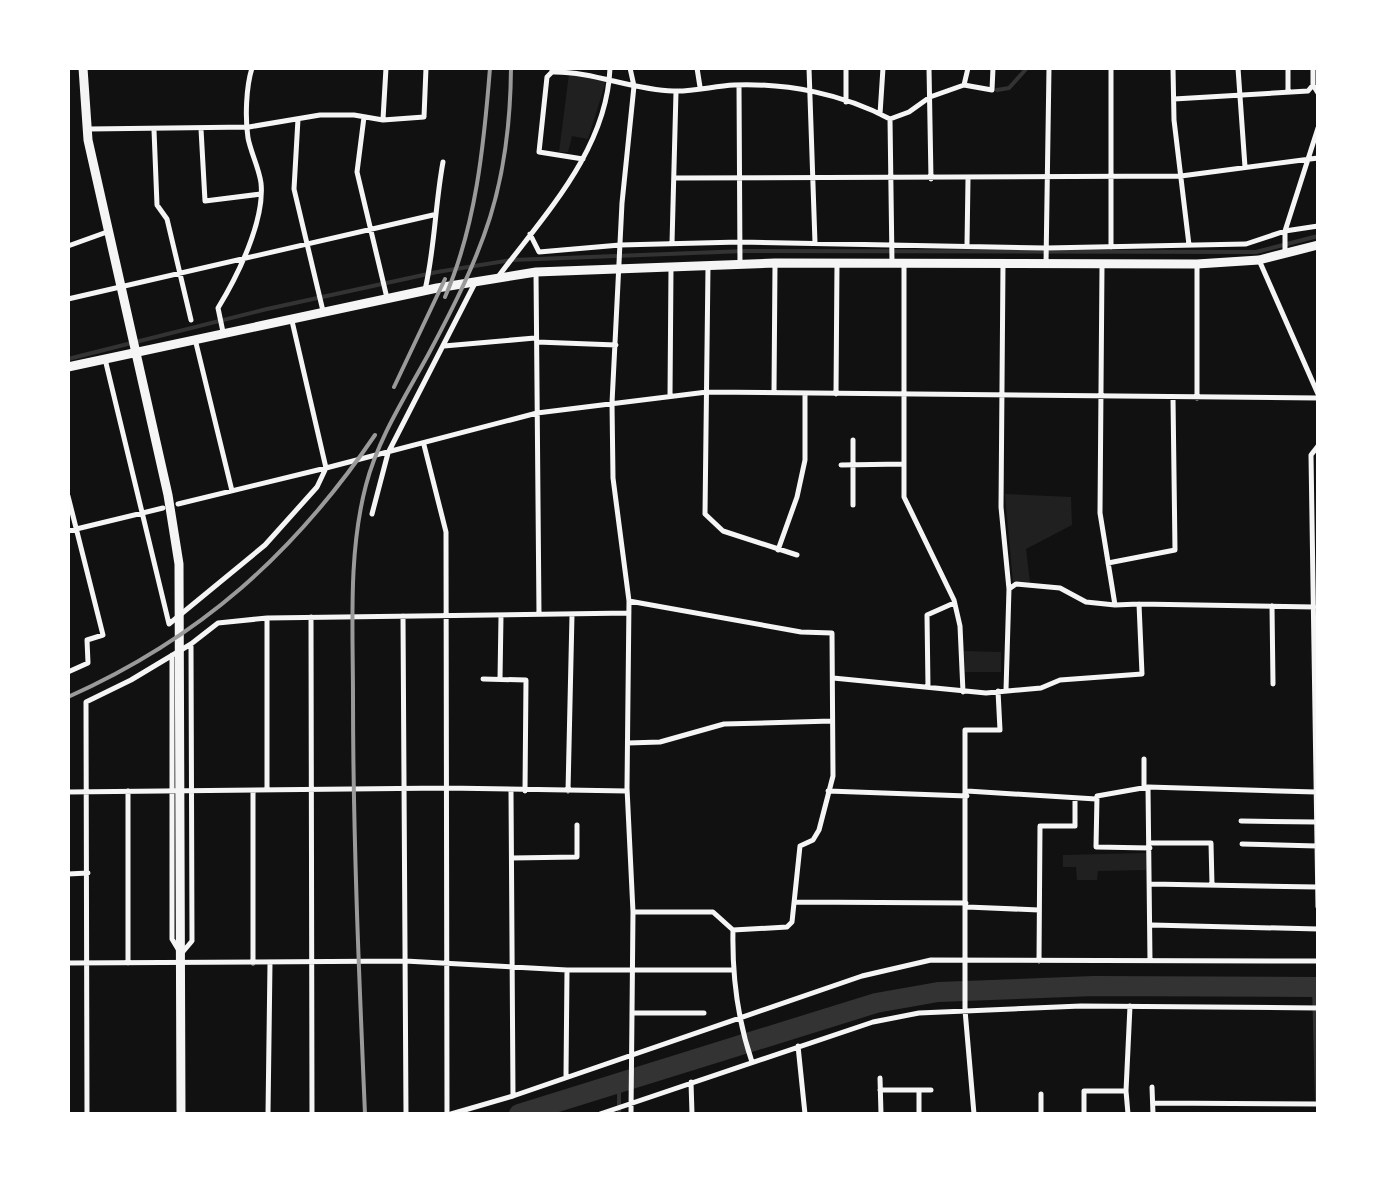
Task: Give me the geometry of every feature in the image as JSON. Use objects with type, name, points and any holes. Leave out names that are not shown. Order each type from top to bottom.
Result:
[{"type":"main road","points":[[83,68],[86,130],[176,535],[181,597],[181,1114]]},
{"type":"main road","points":[[68,368],[105,359],[134,345],[195,339],[425,290],[536,272],[620,264],[740,260],[1197,264],[1259,260],[1318,245]]},
{"type":"street","points":[[223,330],[218,308],[246,258],[261,194],[247,134],[248,79],[252,68]]},
{"type":"street","points":[[383,120],[386,68]]},
{"type":"street","points":[[86,130],[200,129],[337,115],[383,120],[424,117],[426,68]]},
{"type":"street","points":[[496,279],[583,159],[610,80],[610,68]]},
{"type":"street","points":[[630,68],[634,86],[612,403],[613,478],[628,601],[626,743],[634,912],[631,1114]]},
{"type":"street","points":[[697,68],[700,87]]},
{"type":"street","points":[[809,68],[815,242]]},
{"type":"street","points":[[846,68],[846,102]]},
{"type":"street","points":[[880,114],[883,68]]},
{"type":"street","points":[[929,68],[931,178]]},
{"type":"street","points":[[964,85],[968,68]]},
{"type":"street","points":[[583,159],[539,152],[547,77],[552,70],[676,92],[739,85],[808,88],[890,119],[909,112],[930,96],[964,85],[992,90],[993,68]]},
{"type":"street","points":[[1046,262],[1048,68]]},
{"type":"street","points":[[1110,68],[1112,247]]},
{"type":"street","points":[[1173,68],[1189,244]]},
{"type":"street","points":[[1238,68],[1245,168]]},
{"type":"street","points":[[1288,68],[1288,92]]},
{"type":"street","points":[[1313,68],[1313,85],[1318,94]]},
{"type":"street","points":[[739,85],[740,260]]},
{"type":"street","points":[[1174,99],[1308,91],[1313,85]]},
{"type":"street","points":[[672,244],[676,92]]},
{"type":"street","points":[[364,117],[357,172],[387,298]]},
{"type":"street","points":[[298,119],[294,189],[323,311]]},
{"type":"street","points":[[890,119],[892,259]]},
{"type":"street","points":[[1285,252],[1286,231],[1318,128]]},
{"type":"street","points":[[200,129],[205,201],[261,194]]},
{"type":"street","points":[[154,130],[157,205],[167,219],[191,320]]},
{"type":"street","points":[[674,178],[1181,176],[1318,158]]},
{"type":"street","points":[[425,290],[435,248],[433,214],[442,162]]},
{"type":"street","points":[[968,179],[968,245]]},
{"type":"street","points":[[68,299],[433,214]]},
{"type":"street","points":[[530,234],[539,252],[672,244],[815,242],[1046,249],[1246,244],[1318,226]]},
{"type":"street","points":[[68,246],[110,232]]},
{"type":"street","points":[[178,504],[537,414],[707,392],[1318,396],[1259,260]]},
{"type":"street","points":[[904,262],[904,497],[954,603],[960,626],[962,692]]},
{"type":"street","points":[[774,263],[774,392]]},
{"type":"street","points":[[836,263],[836,394]]},
{"type":"street","points":[[708,264],[705,514],[723,531],[796,556]]},
{"type":"street","points":[[974,1114],[964,961],[966,730],[1000,730],[1009,590],[1001,507],[1003,264]]},
{"type":"street","points":[[1197,264],[1197,398]]},
{"type":"street","points":[[670,396],[672,265]]},
{"type":"street","points":[[1102,266],[1100,513],[1115,605]]},
{"type":"street","points":[[536,272],[539,615]]},
{"type":"street","points":[[372,514],[388,454],[475,282]]},
{"type":"street","points":[[105,359],[168,624],[265,545],[317,487],[326,468],[291,318]]},
{"type":"street","points":[[195,339],[232,491]]},
{"type":"street","points":[[444,346],[537,340],[616,345]]},
{"type":"street","points":[[778,550],[805,460],[805,394]]},
{"type":"street","points":[[1108,564],[1175,550],[1173,398]]},
{"type":"street","points":[[853,440],[853,505]]},
{"type":"street","points":[[424,444],[446,532],[449,1114],[631,1057],[862,976],[931,960],[1318,960]]},
{"type":"street","points":[[1318,446],[1311,455],[1318,907]]},
{"type":"street","points":[[841,465],[903,464]]},
{"type":"street","points":[[68,496],[103,635],[87,640],[88,663],[68,672]]},
{"type":"street","points":[[68,531],[162,508]]},
{"type":"street","points":[[1009,590],[1016,584],[1060,588],[1086,602],[1115,605],[1314,607]]},
{"type":"street","points":[[628,601],[832,634],[833,776],[814,840],[800,846],[792,922],[787,927],[732,930]]},
{"type":"street","points":[[928,687],[927,614],[954,603]]},
{"type":"street","points":[[832,678],[962,692],[1042,688],[1060,680],[1142,674],[1138,604]]},
{"type":"street","points":[[1272,606],[1272,684]]},
{"type":"street","points":[[87,1114],[86,702],[192,644],[218,623],[267,618],[628,612]]},
{"type":"street","points":[[568,791],[572,614]]},
{"type":"street","points":[[403,616],[406,1114]]},
{"type":"street","points":[[500,679],[501,616]]},
{"type":"street","points":[[311,617],[312,1114]]},
{"type":"street","points":[[267,618],[268,791]]},
{"type":"street","points":[[181,959],[192,941],[192,644]]},
{"type":"street","points":[[172,655],[172,939],[181,959]]},
{"type":"street","points":[[483,678],[526,680],[524,791]]},
{"type":"street","points":[[626,743],[660,742],[724,724],[832,720]]},
{"type":"street","points":[[1144,759],[1150,845],[1150,961]]},
{"type":"street","points":[[1212,885],[1211,843],[1096,848],[1096,796],[1146,787],[1317,788]]},
{"type":"street","points":[[68,792],[446,788],[627,791]]},
{"type":"street","points":[[128,791],[128,964]]},
{"type":"street","points":[[252,791],[253,963]]},
{"type":"street","points":[[512,791],[513,1096]]},
{"type":"street","points":[[828,792],[1096,799]]},
{"type":"street","points":[[1038,961],[1040,826],[1074,826],[1075,799]]},
{"type":"street","points":[[1241,821],[1317,822]]},
{"type":"street","points":[[512,858],[577,857],[577,825]]},
{"type":"street","points":[[1242,844],[1317,846]]},
{"type":"street","points":[[68,874],[88,874]]},
{"type":"street","points":[[1151,884],[1317,887]]},
{"type":"street","points":[[794,902],[1039,910]]},
{"type":"street","points":[[634,912],[713,912],[732,930],[738,1020],[751,1060]]},
{"type":"street","points":[[1150,926],[1318,929]]},
{"type":"street","points":[[68,963],[128,964],[181,959],[253,963],[405,961],[567,970],[732,970]]},
{"type":"street","points":[[268,1114],[270,963]]},
{"type":"street","points":[[566,1076],[567,970]]},
{"type":"street","points":[[1128,1114],[1130,1006]]},
{"type":"street","points":[[600,1114],[751,1060],[873,1022],[919,1013],[965,1008],[1318,1008]]},
{"type":"street","points":[[631,1012],[704,1013]]},
{"type":"street","points":[[798,1046],[804,1114]]},
{"type":"street","points":[[880,1078],[880,1114]]},
{"type":"street","points":[[691,1082],[692,1114]]},
{"type":"street","points":[[1152,1087],[1153,1114]]},
{"type":"street","points":[[880,1090],[931,1090]]},
{"type":"street","points":[[919,1090],[919,1114]]},
{"type":"street","points":[[1084,1114],[1084,1091],[1126,1091]]},
{"type":"street","points":[[1041,1094],[1041,1114]]},
{"type":"street","points":[[1153,1103],[1318,1104]]},
{"type":"shaded area","points":[[569,74],[606,81],[588,139],[572,136],[568,152],[559,152]]},
{"type":"shaded area","points":[[1005,494],[1071,497],[1072,525],[1026,549],[1030,583],[1013,582]]},
{"type":"shaded area","points":[[964,651],[1001,652],[1001,672],[965,672]]},
{"type":"shaded area","points":[[1146,853],[1146,870],[1098,871],[1097,880],[1077,880],[1076,867],[1063,867],[1063,855]]},
{"type":"waterway","points":[[997,90],[1009,88],[1027,68]]},
{"type":"waterway","points":[[68,359],[267,309],[512,260],[745,251],[1256,252],[1318,236]]},
{"type":"waterway","points":[[519,1114],[876,1003],[938,992],[1094,986],[1318,987]]},
{"type":"waterway","points":[[1314,986],[1317,1100]]},
{"type":"waterway","points":[[619,1081],[619,1114]]},
{"type":"railway","points":[[445,297],[471,213],[490,68]]},
{"type":"railway","points":[[365,1114],[354,801],[352,617],[356,537],[366,485],[378,451],[464,283],[490,217],[505,149],[511,68]]},
{"type":"railway","points":[[394,387],[445,279]]},
{"type":"railway","points":[[68,697],[160,648],[241,588],[311,518],[375,435]]}]
